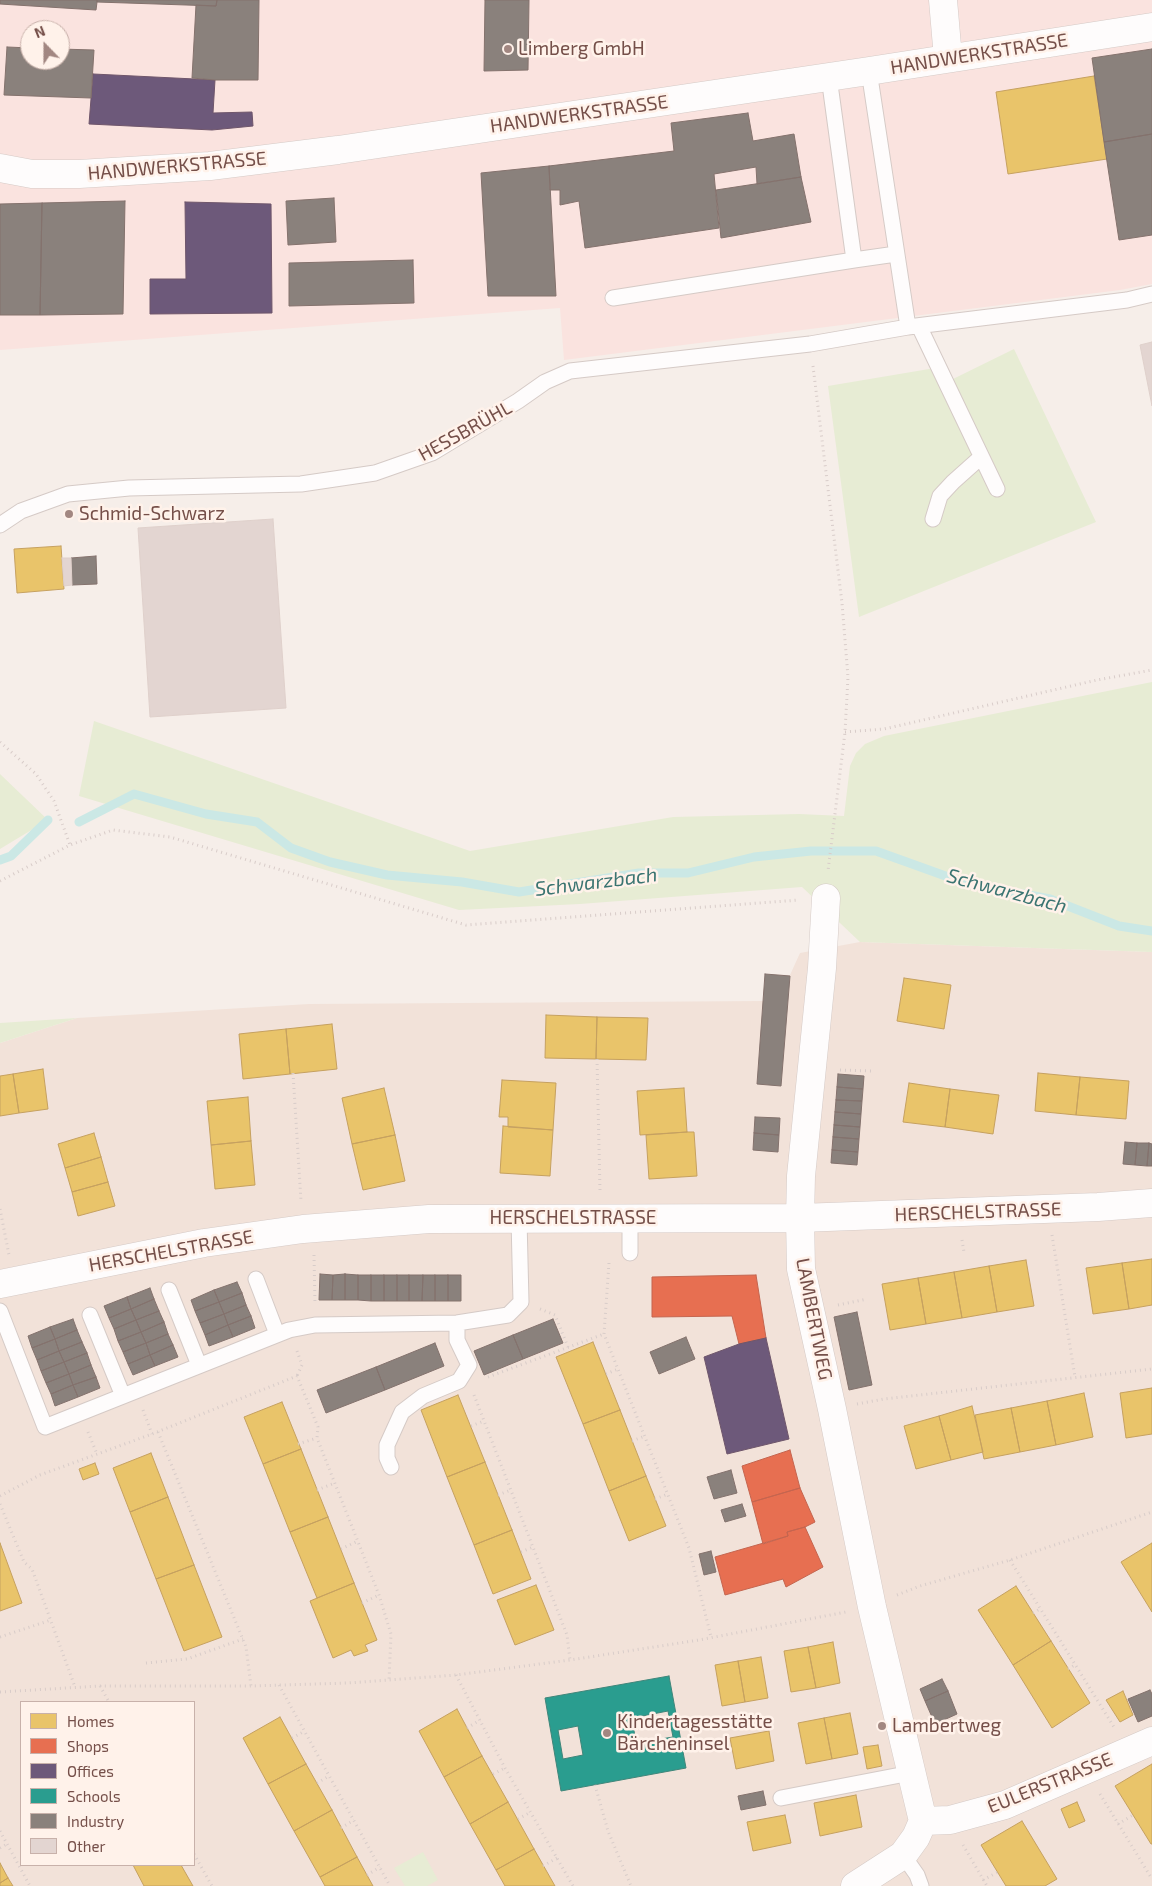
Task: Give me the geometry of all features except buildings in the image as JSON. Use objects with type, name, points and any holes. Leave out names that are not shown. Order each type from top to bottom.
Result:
[{"type":"street","points":[[943,0],[948,58]]},
{"type":"street","name":"HANDWERKSTRASSE","points":[[1,167],[32,174],[79,174],[210,166],[348,148],[869,72],[1152,27]]},
{"type":"street","name":"LAMBERTWEG","points":[[826,898],[822,968],[801,1176],[801,1268],[872,1607],[923,1821]]},
{"type":"street","name":"HERSCHELSTRASSE","points":[[7,1282],[204,1243],[308,1229],[429,1219],[800,1218],[1050,1209],[1152,1203]]},
{"type":"street","name":"EULERSTRASSE","points":[[923,1821],[950,1820],[1005,1805],[1140,1746]]},
{"type":"street","points":[[855,1886],[903,1855],[916,1837],[923,1821]]},
{"type":"lane","points":[[869,72],[896,254],[913,326],[997,489]]},
{"type":"lane","points":[[829,77],[854,260]]},
{"type":"lane","points":[[612,298],[896,254]]},
{"type":"lane","name":"HESSBRÜHL","points":[[0,524],[21,511],[68,494],[129,488],[301,484],[375,473],[432,453],[518,401],[545,382],[570,371],[810,344],[913,326],[1127,300],[1152,294]]},
{"type":"lane","points":[[933,519],[940,496],[982,457]]},
{"type":"lane","points":[[0,1311],[46,1427],[284,1332],[315,1325],[457,1323],[508,1315],[521,1302],[519,1219]]},
{"type":"lane","points":[[630,1219],[630,1253]]},
{"type":"lane","points":[[256,1279],[284,1332]]},
{"type":"lane","points":[[170,1290],[199,1366]]},
{"type":"lane","points":[[90,1315],[123,1396]]},
{"type":"lane","points":[[392,1467],[387,1458],[387,1445],[402,1412],[423,1396],[459,1381],[469,1365],[457,1340],[457,1323]]},
{"type":"lane","points":[[781,1798],[911,1773]]},
{"type":"lane","points":[[903,1855],[921,1886]]},
{"type":"path","points":[[810,344],[842,602],[848,677],[845,732],[836,820],[828,868]]},
{"type":"path","points":[[845,732],[884,730],[1097,680],[1152,670]]},
{"type":"path","points":[[0,742],[36,774],[54,801],[70,845]]},
{"type":"path","points":[[0,881],[70,845],[113,830],[170,837],[466,924],[826,898]]},
{"type":"path","points":[[597,1059],[601,1219]]},
{"type":"path","points":[[293,1073],[315,1325]]},
{"type":"path","points":[[0,1209],[7,1282]]},
{"type":"path","points":[[1050,1209],[1074,1378]]},
{"type":"path","points":[[608,1263],[604,1334],[689,1548],[711,1637]]},
{"type":"path","points":[[555,1315],[568,1347]]},
{"type":"path","points":[[0,1496],[40,1475],[158,1432],[297,1376],[302,1365],[284,1332]]},
{"type":"path","points":[[479,1380],[604,1334]]},
{"type":"path","points":[[832,1409],[884,1399],[1152,1368]]},
{"type":"path","points":[[606,1374],[618,1369]]},
{"type":"path","points":[[297,1376],[318,1427],[317,1438],[379,1595],[392,1634],[389,1680]]},
{"type":"path","points":[[470,1387],[567,1635],[570,1660]]},
{"type":"path","points":[[471,1426],[484,1422]]},
{"type":"path","points":[[158,1432],[243,1638],[251,1686]]},
{"type":"path","points":[[632,1441],[645,1436]]},
{"type":"path","points":[[298,1444],[317,1438]]},
{"type":"path","points":[[317,1490],[335,1483]]},
{"type":"path","points":[[498,1495],[511,1490]]},
{"type":"path","points":[[655,1499],[668,1494]]},
{"type":"path","points":[[0,1504],[24,1562],[32,1569],[74,1687]]},
{"type":"path","points":[[0,1692],[100,1686],[251,1686],[389,1680],[456,1675],[570,1660],[711,1637],[872,1607],[920,1586],[1010,1560],[1152,1512]]},
{"type":"path","points":[[341,1549],[358,1541]]},
{"type":"path","points":[[521,1552],[533,1547]]},
{"type":"path","points":[[1010,1560],[1075,1665],[1140,1746]]},
{"type":"path","points":[[362,1603],[379,1595]]},
{"type":"path","points":[[1033,1613],[1040,1609]]},
{"type":"path","points":[[0,1637],[51,1620]]},
{"type":"path","points":[[146,1663],[188,1660],[243,1638]]},
{"type":"path","points":[[1068,1669],[1075,1665]]},
{"type":"path","points":[[456,1675],[505,1768],[573,1886]]},
{"type":"path","points":[[279,1685],[390,1886]]},
{"type":"path","points":[[100,1686],[108,1701]]},
{"type":"path","points":[[467,1728],[480,1720]]},
{"type":"path","points":[[292,1738],[305,1731]]},
{"type":"path","points":[[493,1774],[505,1768]]},
{"type":"path","points":[[1088,1769],[1094,1784],[1152,1879]]},
{"type":"path","points":[[317,1783],[330,1776]]},
{"type":"path","points":[[595,1785],[608,1831],[631,1886]]},
{"type":"path","points":[[518,1819],[531,1812]]},
{"type":"path","points":[[1118,1824],[1133,1815]]},
{"type":"path","points":[[341,1828],[354,1820]]},
{"type":"path","points":[[950,1820],[987,1886]]},
{"type":"path","points":[[0,1832],[30,1886]]},
{"type":"path","points":[[0,1848],[7,1844]]},
{"type":"path","points":[[195,1856],[212,1886]]},
{"type":"path","points":[[543,1866],[557,1858]]},
{"type":"path","points":[[367,1875],[380,1867]]},
{"type":"path","points":[[983,1880],[998,1872]]},
{"type":"shaded area","points":[[0,0],[1152,0],[1152,284],[1120,290],[564,360],[560,308],[0,350]]},
{"type":"shaded area","points":[[860,942],[1152,952],[1152,1886],[0,1886],[0,1043],[77,1018],[309,1004],[763,1001],[765,974],[790,975],[800,953]]},
{"type":"green space","points":[[1014,349],[1096,522],[859,617],[828,386],[947,366],[953,379]]},
{"type":"green space","points":[[1152,682],[1152,952],[860,942],[802,887],[580,904],[459,910],[79,796],[94,721],[470,851],[673,817],[799,814],[844,816],[850,766],[856,753],[865,744],[884,736]]},
{"type":"green space","points":[[0,774],[48,820],[0,849]]},
{"type":"green space","points":[[77,1018],[0,1043],[0,1023]]},
{"type":"green space","points":[[423,1852],[438,1880],[427,1886],[405,1886],[394,1868]]},
{"type":"waterway","name":"Schwarzbach","points":[[79,822],[134,794],[206,814],[257,822],[291,848],[330,862],[387,875],[462,882],[519,892],[639,873],[688,873],[754,857],[811,851],[876,851],[965,883],[1050,899],[1119,926],[1152,931]]},
{"type":"waterway","name":"Schwarzbach","points":[[0,860],[11,856],[48,820]]},
{"type":"place","name":"Limberg GmbH","points":[[508,49]]},
{"type":"place","name":"Schmid-Schwarz","points":[[69,514]]},
{"type":"place","name":"Lambertweg","points":[[882,1726]]},
{"type":"place","name":"Kindertagesstätte Bärcheninsel","points":[[607,1733]]}]
